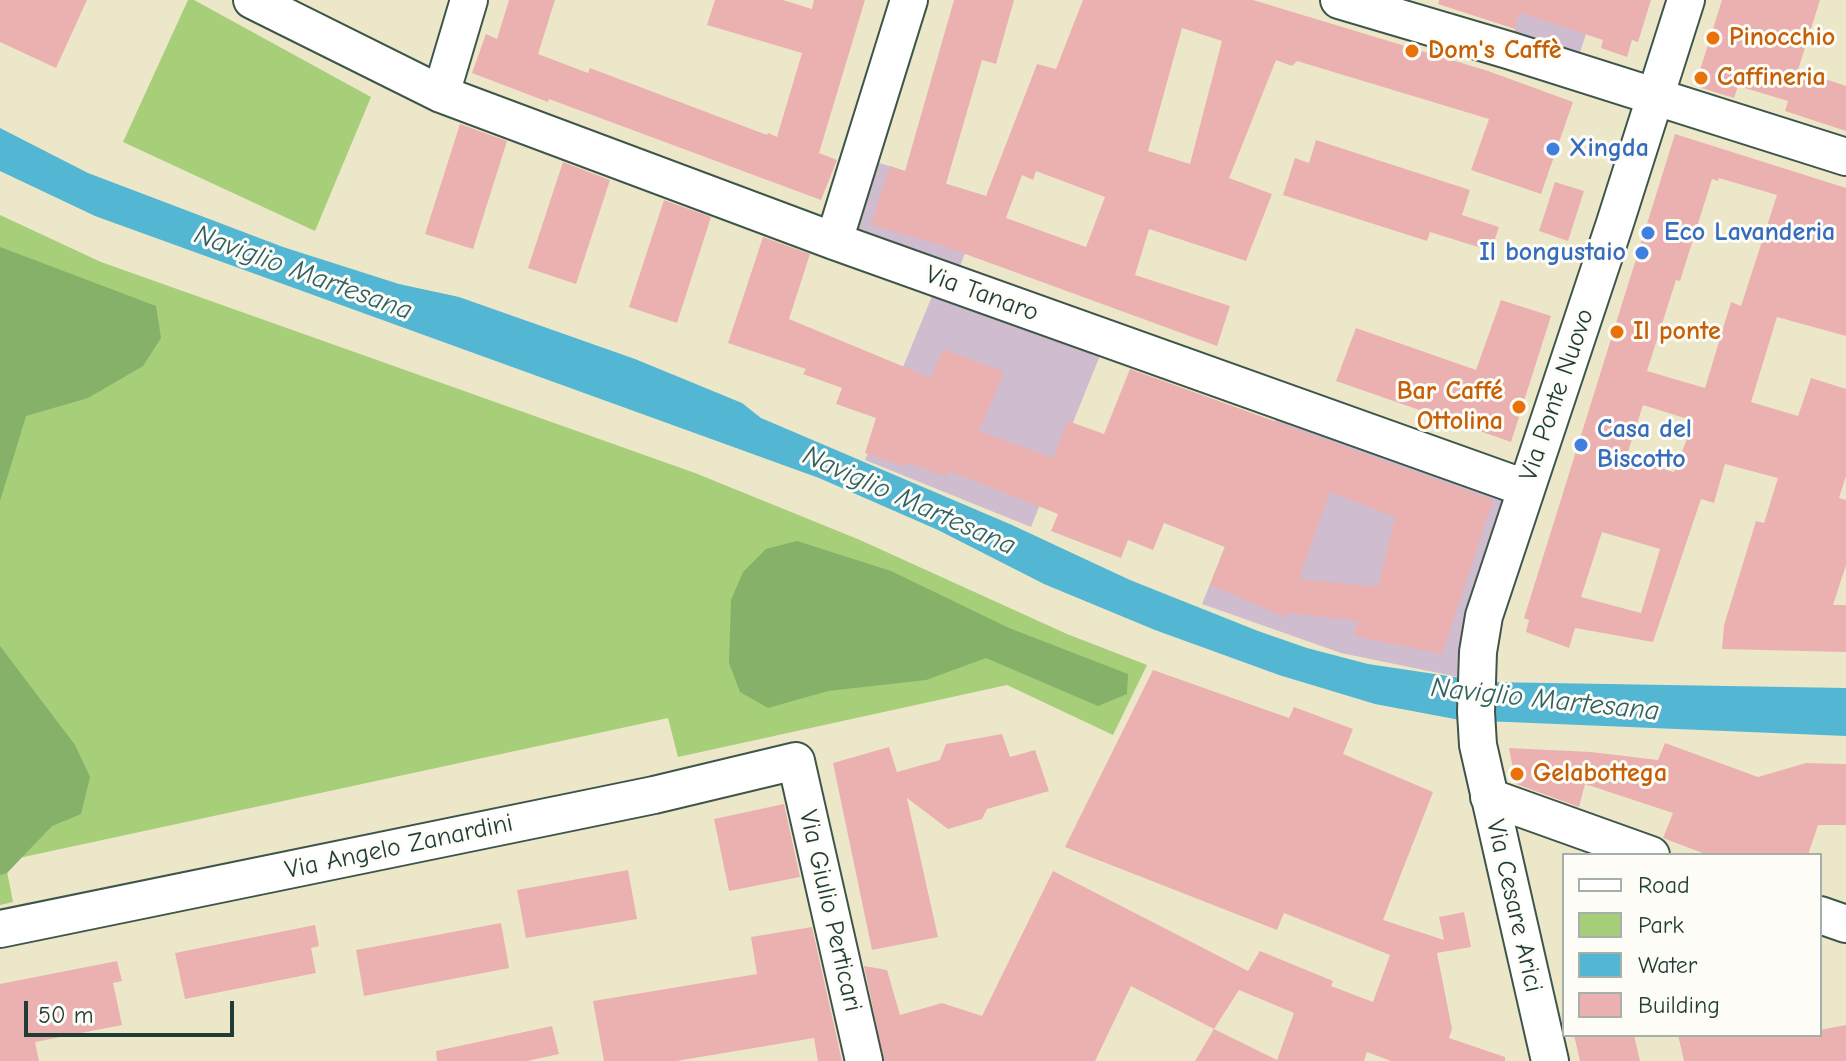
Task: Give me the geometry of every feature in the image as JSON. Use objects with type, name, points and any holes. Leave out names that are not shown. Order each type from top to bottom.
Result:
[{"type":"street","name":"Via Tanaro","points":[[252,0],[441,94],[834,241],[1525,488]]},
{"type":"street","points":[[441,94],[469,0]]},
{"type":"street","points":[[834,241],[909,0]]},
{"type":"street","points":[[1339,0],[1409,10],[1656,96],[1846,157]]},
{"type":"street","name":"Via Ponte Nuovo","points":[[1486,784],[1476,712],[1477,663],[1484,616],[1686,0]]},
{"type":"street","name":"Via Angelo Zanardini","points":[[0,929],[654,795],[796,761]]},
{"type":"street","name":"Via Giulio Perticari","points":[[796,761],[864,1061]]},
{"type":"street","points":[[1486,784],[1646,853]]},
{"type":"street","name":"Via Cesare Arici","points":[[1486,784],[1550,1061]]},
{"type":"street","points":[[1822,916],[1846,924]]},
{"type":"shaded area","points":[[1524,0],[1597,0],[1574,71],[1508,50]]},
{"type":"shaded area","points":[[860,157],[986,196],[954,283],[1107,338],[1031,527],[865,460],[939,279],[834,241]]},
{"type":"shaded area","points":[[1283,401],[1525,488],[1468,613],[1458,677],[1341,653],[1202,604]]},
{"type":"green space","points":[[188,0],[194,0],[371,97],[315,231],[123,142]]},
{"type":"green space","points":[[0,215],[101,262],[695,473],[860,540],[1067,634],[1147,665],[1113,735],[1007,685],[678,757],[668,718],[5,861],[13,902],[0,905]]},
{"type":"green space","points":[[0,247],[156,306],[161,338],[143,366],[88,398],[26,416],[0,501]]},
{"type":"green space","points":[[797,541],[891,571],[1009,628],[1128,674],[1127,694],[1098,706],[986,658],[926,680],[828,691],[768,708],[740,692],[729,663],[731,600],[743,572],[766,549]]},
{"type":"green space","points":[[0,646],[75,745],[90,777],[81,814],[52,826],[7,873],[0,875]]},
{"type":"water","name":"Naviglio Martesana","points":[[0,128],[88,173],[283,247],[399,284],[459,297],[635,359],[742,403],[761,418],[1012,525],[1130,580],[1307,648],[1368,664],[1488,682],[1846,688],[1846,736],[1460,720],[1375,704],[1279,675],[1155,630],[1044,584],[938,530],[819,478],[95,216],[0,171]]},
{"type":"building","points":[[0,0],[87,0],[56,68],[0,42]]},
{"type":"building","points":[[509,0],[555,0],[538,54],[588,73],[590,68],[777,137],[802,53],[707,25],[715,0],[783,0],[812,9],[814,0],[865,0],[819,153],[837,160],[821,200],[472,73],[486,34],[497,39]]},
{"type":"building","points":[[954,0],[1014,0],[996,64],[982,60],[946,184],[986,196],[1037,64],[1056,69],[1083,0],[1253,0],[1488,71],[1573,102],[1541,194],[1471,170],[1489,119],[1297,61],[1292,66],[1276,60],[1229,178],[1272,194],[1246,261],[1149,229],[1135,275],[1230,306],[1217,346],[938,244],[871,225],[890,166],[905,171]],"holes":[[[1182,28],[1222,41],[1190,164],[1148,151]],[[1036,171],[1105,197],[1086,247],[1006,218],[1022,175],[1033,180]]]},
{"type":"building","points":[[1439,0],[1651,0],[1638,42],[1632,40],[1627,57],[1601,48],[1603,40],[1520,13],[1515,29],[1438,4]]},
{"type":"building","points":[[1722,0],[1820,0],[1798,70],[1846,86],[1846,131],[1785,111],[1788,101],[1738,86],[1734,98],[1695,86]]},
{"type":"building","points":[[460,124],[507,141],[473,249],[425,234]]},
{"type":"building","points":[[1675,134],[1846,188],[1846,336],[1777,317],[1751,402],[1798,416],[1811,378],[1846,389],[1846,476],[1839,498],[1846,500],[1846,565],[1833,605],[1846,605],[1846,652],[1722,649],[1724,625],[1756,521],[1764,523],[1778,478],[1725,464],[1714,503],[1701,499],[1653,642],[1575,628],[1569,648],[1526,632],[1529,620],[1524,618]],"holes":[[[1719,178],[1777,195],[1741,306],[1731,302],[1705,388],[1647,371],[1712,179],[1718,181]],[[1643,405],[1694,421],[1674,472],[1626,458]],[[1602,532],[1660,549],[1641,613],[1581,597]]]},
{"type":"building","points":[[1316,140],[1470,190],[1462,215],[1499,227],[1491,251],[1430,232],[1427,241],[1283,195],[1295,158],[1309,163]]},
{"type":"building","points":[[563,162],[610,180],[576,284],[528,268]]},
{"type":"building","points":[[1555,182],[1584,191],[1568,241],[1539,231]]},
{"type":"building","points":[[664,200],[711,217],[677,323],[629,307]]},
{"type":"building","points":[[763,237],[810,254],[789,319],[931,378],[943,349],[1004,372],[979,431],[1053,458],[1068,421],[1104,434],[1130,369],[1493,500],[1442,654],[1354,636],[1358,621],[1287,613],[1285,617],[1210,585],[1225,547],[1164,523],[1153,550],[1128,540],[1121,558],[1051,531],[1058,514],[949,471],[947,477],[906,462],[905,467],[865,453],[876,418],[836,404],[842,388],[803,374],[806,369],[728,343]],"holes":[[[1330,492],[1395,517],[1378,587],[1299,579]]]},
{"type":"building","points":[[1501,300],[1551,316],[1511,442],[1336,381],[1356,328],[1476,370]]},
{"type":"building","points":[[1153,670],[1289,718],[1294,707],[1353,729],[1343,754],[1433,792],[1383,920],[1444,940],[1439,917],[1464,912],[1471,947],[1437,953],[1452,1029],[1449,1038],[1505,1057],[1505,1061],[1391,1061],[1367,1052],[1364,1061],[1195,1061],[1214,1029],[1131,986],[1095,1061],[884,1061],[864,966],[887,970],[900,1015],[942,1003],[982,1016],[1053,871],[1248,971],[1260,951],[1333,981],[1331,986],[1373,1002],[1390,955],[1284,913],[1277,930],[1065,847]],"holes":[[[1239,990],[1294,1013],[1277,1060],[1214,1029]]]},
{"type":"building","points":[[1002,734],[1010,757],[1035,750],[1049,791],[987,809],[982,819],[948,829],[907,798],[938,937],[872,950],[833,763],[889,747],[897,772],[940,760],[946,744]]},
{"type":"building","points":[[1665,743],[1758,777],[1806,763],[1846,764],[1846,825],[1818,825],[1809,853],[1703,853],[1663,838],[1673,813],[1585,784],[1579,807],[1516,784],[1509,748],[1591,752],[1658,760]]},
{"type":"building","points":[[784,804],[800,877],[729,891],[714,819]]},
{"type":"building","points":[[628,870],[637,919],[526,938],[517,890]]},
{"type":"building","points":[[501,923],[509,968],[364,996],[356,950]]},
{"type":"building","points":[[315,925],[319,946],[311,948],[316,973],[185,999],[175,953]]},
{"type":"building","points":[[812,927],[842,1061],[818,1061],[814,1038],[676,1061],[604,1061],[593,1001],[757,974],[751,937]]},
{"type":"building","points":[[117,961],[122,981],[113,983],[122,1025],[35,1042],[39,1061],[0,1061],[0,984]]},
{"type":"building","points":[[1846,1025],[1846,1061],[1684,1061],[1678,1037],[1822,1037],[1822,1030]]},
{"type":"building","points":[[552,1026],[559,1054],[527,1061],[437,1061],[436,1051]]},
{"type":"building","points":[[1574,1037],[1634,1037],[1640,1061],[1580,1061]]},
{"type":"place","name":"Pinocchio","points":[[1713,38]]},
{"type":"place","name":"Dom's Caffè","points":[[1412,51]]},
{"type":"place","name":"Caffineria","points":[[1701,78]]},
{"type":"place","name":"Xingda","points":[[1553,149]]},
{"type":"place","name":"Eco Lavanderia","points":[[1648,233]]},
{"type":"place","name":"Il bongustaio","points":[[1642,253]]},
{"type":"place","name":"Il ponte","points":[[1617,332]]},
{"type":"place","name":"Bar Caffé Ottolina","points":[[1519,407]]},
{"type":"place","name":"Casa del Biscotto","points":[[1581,445]]},
{"type":"place","name":"Gelabottega","points":[[1517,774]]}]
